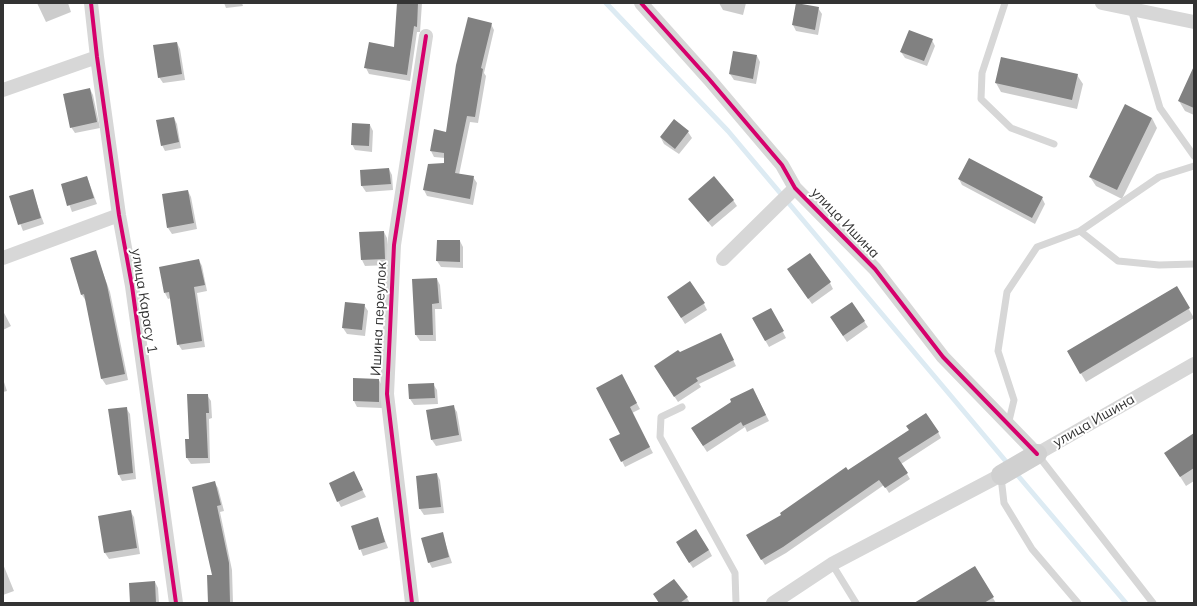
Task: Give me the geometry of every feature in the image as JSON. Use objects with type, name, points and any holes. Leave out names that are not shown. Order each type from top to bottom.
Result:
[{"type":"street","name":"улица Карасу 1","points":[[91,3],[96,57],[119,215],[132,286],[176,603]]},
{"type":"street","name":"улица Ишина","points":[[640,3],[709,79],[777,160],[795,188],[875,269],[942,357],[1037,454],[1194,364]]},
{"type":"street","points":[[1102,3],[1194,22]]},
{"type":"street","name":"Ишина переулок","points":[[412,603],[387,394],[394,245],[426,36]]},
{"type":"street","points":[[5,89],[96,57]]},
{"type":"street","points":[[723,259],[795,188]]},
{"type":"street","points":[[3,258],[119,215]]},
{"type":"street","points":[[773,603],[832,564],[1001,475],[1037,454]]},
{"type":"lane","points":[[1005,3],[982,73],[981,99],[1011,128],[1054,144]]},
{"type":"lane","points":[[1131,9],[1160,108],[1194,156]]},
{"type":"lane","points":[[1008,425],[1014,400],[998,351],[1007,292],[1037,246],[1080,231],[1159,177],[1194,166]]},
{"type":"lane","points":[[1080,231],[1118,261],[1160,264],[1194,264]]},
{"type":"lane","points":[[682,407],[661,417],[660,436],[735,573],[736,603]]},
{"type":"lane","points":[[1037,454],[1153,603]]},
{"type":"lane","points":[[1001,475],[1004,503],[1032,549],[1078,603]]},
{"type":"lane","points":[[832,564],[856,603]]},
{"type":"building","points":[[397,3],[418,3],[417,27],[414,26],[407,75],[364,68],[369,42],[394,47]]},
{"type":"building","points":[[796,3],[819,7],[815,30],[792,25]]},
{"type":"building","points":[[468,17],[492,23],[481,68],[483,69],[475,117],[467,116],[455,173],[474,176],[470,199],[423,190],[428,164],[444,163],[444,153],[430,151],[434,129],[446,132],[456,65]]},
{"type":"building","points":[[909,30],[933,39],[924,61],[900,52]]},
{"type":"building","points":[[177,42],[182,74],[158,78],[153,45]]},
{"type":"building","points":[[733,51],[757,55],[753,79],[729,74]]},
{"type":"building","points":[[1001,57],[1078,74],[1072,100],[995,83]]},
{"type":"building","points":[[1194,66],[1194,108],[1178,101]]},
{"type":"building","points":[[90,88],[97,122],[70,128],[63,94]]},
{"type":"building","points":[[1125,104],[1152,118],[1117,190],[1089,177]]},
{"type":"building","points":[[174,117],[179,142],[161,146],[156,120]]},
{"type":"building","points":[[674,119],[689,131],[675,149],[660,137]]},
{"type":"building","points":[[352,123],[370,124],[369,146],[351,145]]},
{"type":"building","points":[[969,158],[1043,197],[1032,218],[958,179]]},
{"type":"building","points":[[389,168],[391,184],[361,186],[360,170]]},
{"type":"building","points":[[87,176],[94,198],[67,206],[61,184]]},
{"type":"building","points":[[714,176],[734,200],[708,222],[688,199]]},
{"type":"building","points":[[33,189],[41,218],[18,225],[9,196]]},
{"type":"building","points":[[188,190],[194,223],[167,228],[162,194]]},
{"type":"building","points":[[384,231],[385,259],[361,260],[359,232]]},
{"type":"building","points":[[437,240],[460,240],[460,262],[436,261]]},
{"type":"building","points":[[96,250],[107,285],[125,374],[101,379],[84,294],[81,295],[70,258]]},
{"type":"building","points":[[810,253],[831,282],[808,299],[787,269]]},
{"type":"building","points":[[199,259],[205,285],[194,287],[202,341],[177,345],[169,292],[164,293],[159,267]]},
{"type":"building","points":[[437,278],[439,303],[432,304],[433,335],[415,335],[412,279]]},
{"type":"building","points":[[690,281],[705,303],[681,318],[667,297]]},
{"type":"building","points":[[1177,286],[1190,308],[1080,374],[1067,351]]},
{"type":"building","points":[[345,302],[365,304],[362,330],[342,328]]},
{"type":"building","points":[[852,302],[865,321],[843,336],[830,317]]},
{"type":"building","points":[[771,308],[784,331],[765,341],[752,318]]},
{"type":"building","points":[[721,333],[734,360],[696,378],[698,381],[674,397],[654,366],[678,350],[680,352]]},
{"type":"building","points":[[622,374],[637,403],[630,407],[650,447],[621,462],[609,439],[620,434],[596,388]]},
{"type":"building","points":[[353,378],[379,379],[379,402],[353,401]]},
{"type":"building","points":[[434,383],[435,398],[409,399],[408,384]]},
{"type":"building","points":[[753,388],[766,415],[743,426],[741,422],[703,446],[691,428],[731,402],[730,399]]},
{"type":"building","points":[[187,394],[208,394],[209,413],[206,413],[208,458],[186,458],[185,439],[189,439]]},
{"type":"building","points":[[454,405],[459,435],[431,440],[426,410]]},
{"type":"building","points":[[127,407],[133,473],[118,475],[108,409]]},
{"type":"building","points":[[926,413],[939,432],[898,458],[908,473],[885,488],[879,480],[783,547],[761,560],[746,535],[781,515],[780,513],[846,467],[848,470],[909,430],[906,426]]},
{"type":"building","points":[[1194,433],[1194,468],[1180,477],[1164,453]]},
{"type":"building","points":[[354,471],[363,490],[337,502],[329,483]]},
{"type":"building","points":[[437,473],[441,507],[419,509],[416,476]]},
{"type":"building","points":[[215,481],[221,505],[217,506],[229,563],[230,602],[208,603],[207,575],[212,575],[192,487]]},
{"type":"building","points":[[131,510],[137,548],[104,553],[98,516]]},
{"type":"building","points":[[378,517],[385,542],[359,550],[351,526]]},
{"type":"building","points":[[696,529],[709,550],[689,563],[676,542]]},
{"type":"building","points":[[443,532],[449,557],[428,563],[421,538]]},
{"type":"building","points":[[975,566],[994,597],[984,603],[914,603]]},
{"type":"building","points":[[674,579],[688,597],[680,603],[659,603],[653,594]]},
{"type":"building","points":[[155,581],[156,603],[130,603],[129,583]]},
{"type":"waterway","points":[[606,3],[728,131],[1009,465]]},
{"type":"waterway","points":[[1014,471],[1126,603]]},
{"type":"cycle path","points":[[91,3],[119,215],[132,286],[176,603]]},
{"type":"cycle path","points":[[641,3],[709,79],[782,165],[795,188],[875,269],[943,357],[1037,454]]},
{"type":"cycle path","points":[[412,603],[387,394],[394,245],[426,36]]}]
